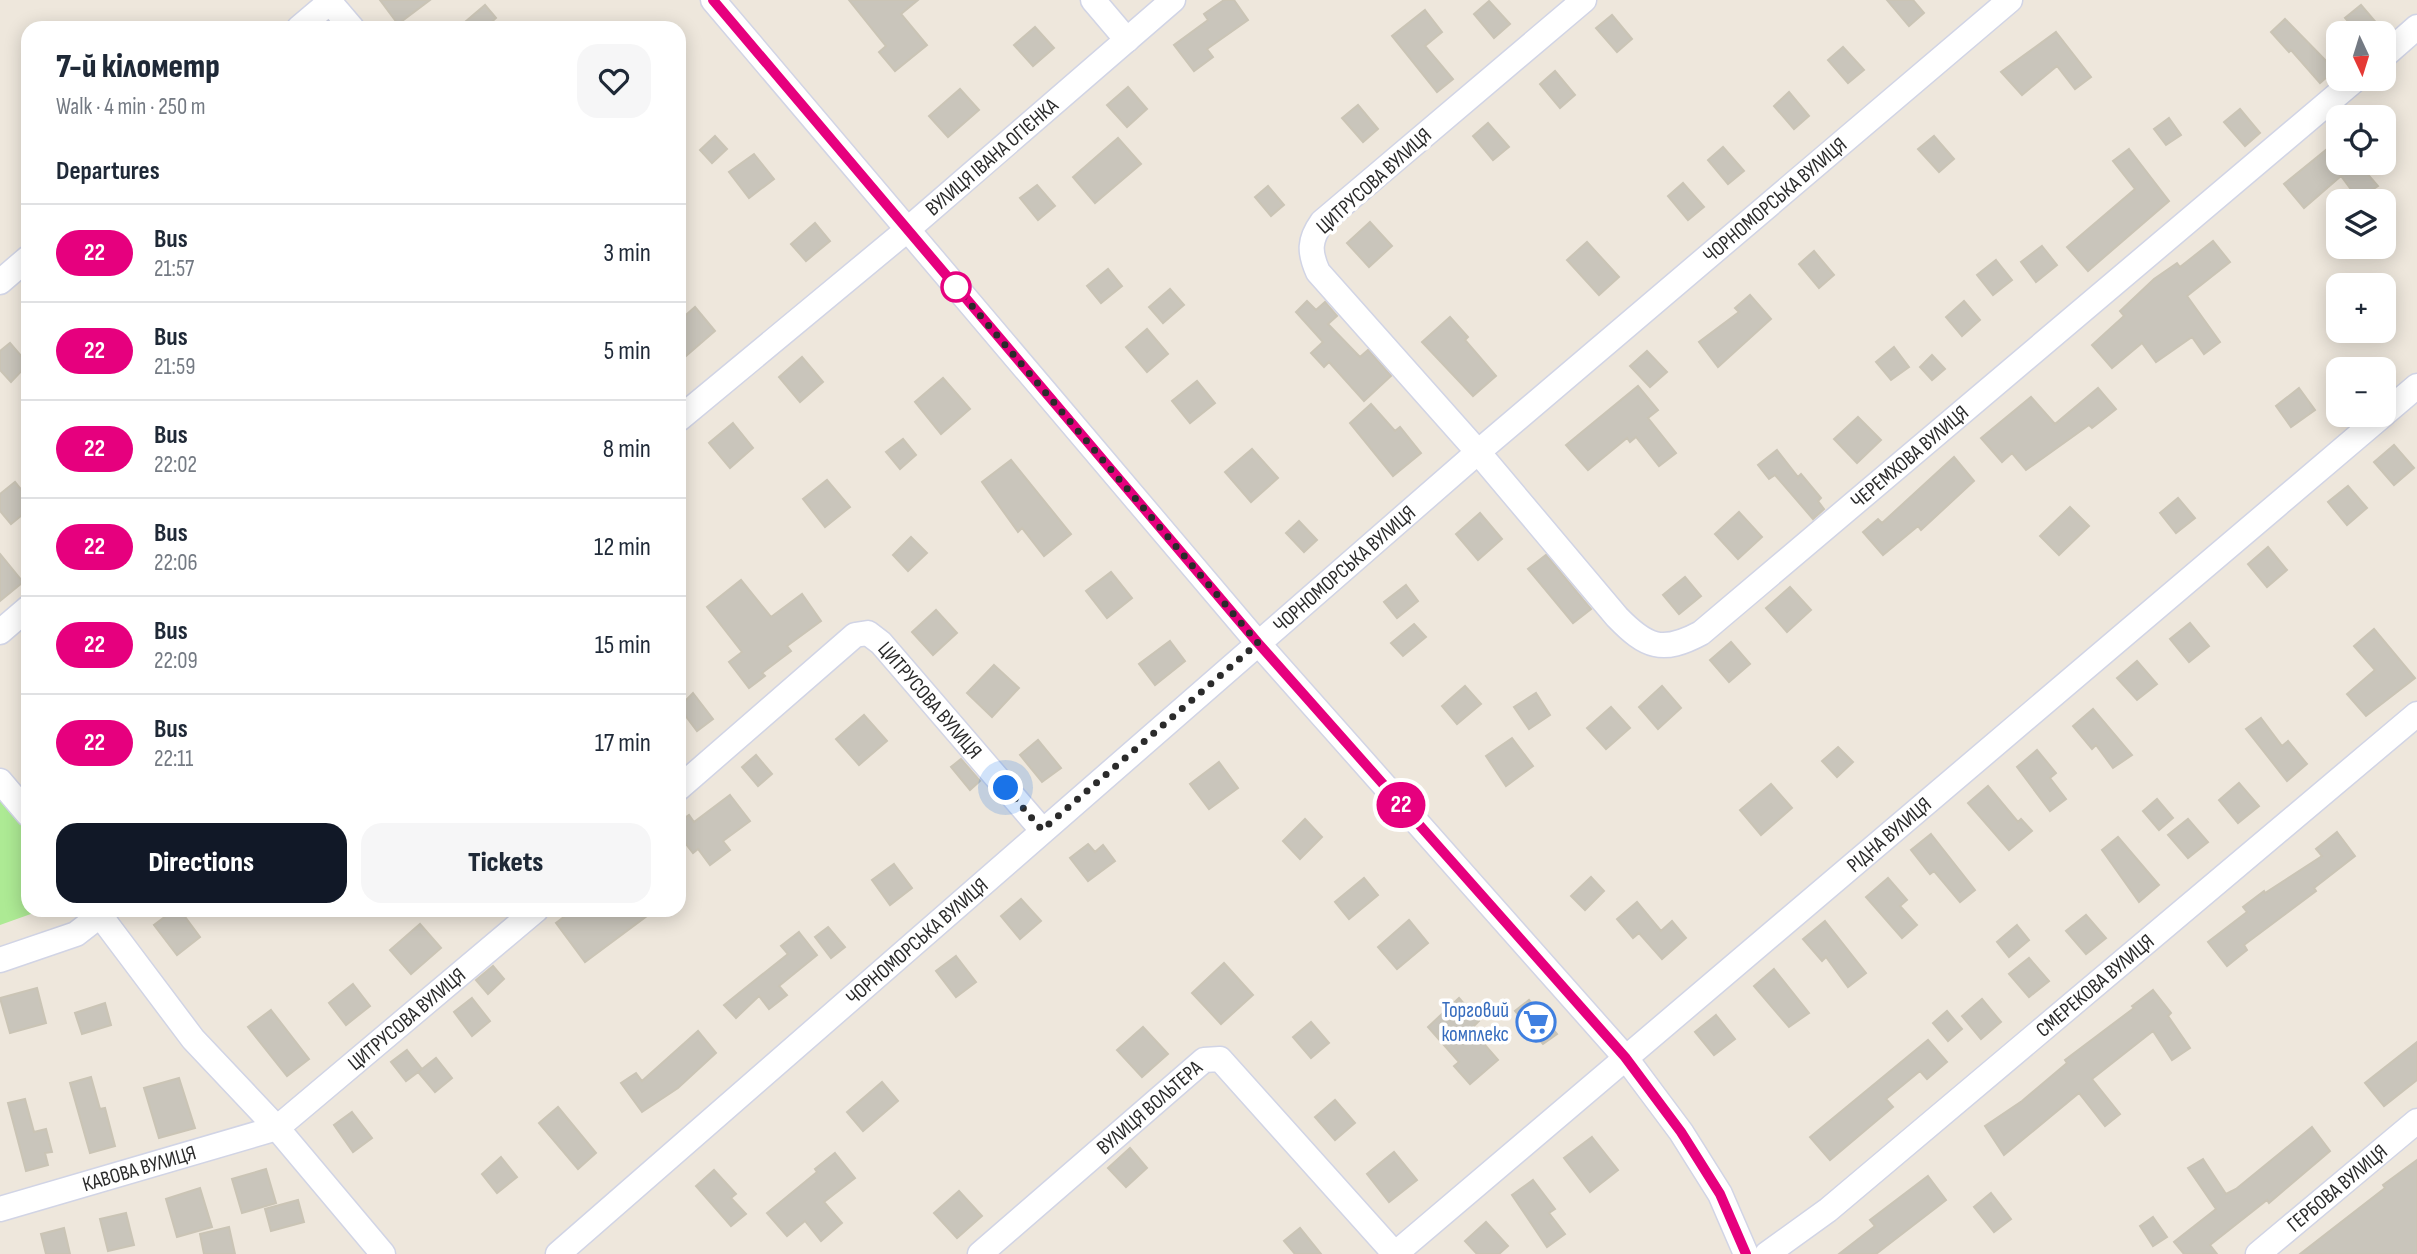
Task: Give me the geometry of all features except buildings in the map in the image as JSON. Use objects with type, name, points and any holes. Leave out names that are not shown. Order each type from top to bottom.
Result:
[{"type":"street","points":[[713,0],[1258,643],[1625,1057],[1681,1132],[1720,1194],[1746,1254]]},
{"type":"street","points":[[1093,0],[1127,40]]},
{"type":"street","name":"ВУЛИЦЯ ІВАНА ОГІЄНКА","points":[[686,408],[907,230],[1173,0]]},
{"type":"street","name":"ЦИТРУСОВА ВУЛИЦЯ","points":[[1478,452],[1318,272],[1310,249],[1313,235],[1322,222],[1584,0]]},
{"type":"street","name":"ЧОРНОМОРСЬКА ВУЛИЦЯ","points":[[558,1254],[1478,452],[2010,0]]},
{"type":"street","points":[[307,21],[330,1],[346,21]]},
{"type":"street","points":[[2396,45],[2417,27]]},
{"type":"street","name":"ЧЕРЕМХОВА ВУЛИЦЯ","points":[[1478,452],[1635,635],[1657,646],[1690,639],[1701,633],[2342,91]]},
{"type":"street","points":[[0,282],[21,264]]},
{"type":"street","name":"РІДНА ВУЛИЦЯ","points":[[2396,404],[2417,386]]},
{"type":"street","name":"РІДНА ВУЛИЦЯ","points":[[1395,1254],[2369,427]]},
{"type":"street","points":[[0,632],[21,614]]},
{"type":"street","name":"ЦИТРУСОВА ВУЛИЦЯ","points":[[686,782],[855,635],[868,633],[881,643],[1042,830]]},
{"type":"street","name":"СМЕРЕКОВА ВУЛИЦЯ","points":[[1767,1254],[1828,1210],[2417,714]]},
{"type":"street","points":[[0,781],[21,806]]},
{"type":"street","points":[[0,960],[76,934],[96,917]]},
{"type":"street","points":[[104,917],[193,1039],[277,1128],[383,1254]]},
{"type":"street","name":"ЦИТРУСОВА ВУЛИЦЯ","points":[[277,1128],[528,917]]},
{"type":"street","name":"ВУЛИЦЯ ВОЛЬТЕРА","points":[[980,1254],[1204,1060],[1220,1059],[1395,1254]]},
{"type":"street","name":"ГЕРБОВА ВУЛИЦЯ","points":[[2258,1254],[2417,1121]]},
{"type":"street","name":"КАВОВА ВУЛИЦЯ","points":[[0,1209],[277,1128]]},
{"type":"green space","points":[[0,797],[21,822],[22,917],[0,925]]},
{"type":"bus line","name":"22","points":[[713,0],[1258,643],[1625,1057],[1681,1132],[1720,1194],[1746,1254]]},
{"type":"place","name":"Торговий комплекс","points":[[1536,1022]]},
{"type":"route","points":[[956,287],[1258,643],[1042,830],[1006,788]]}]
